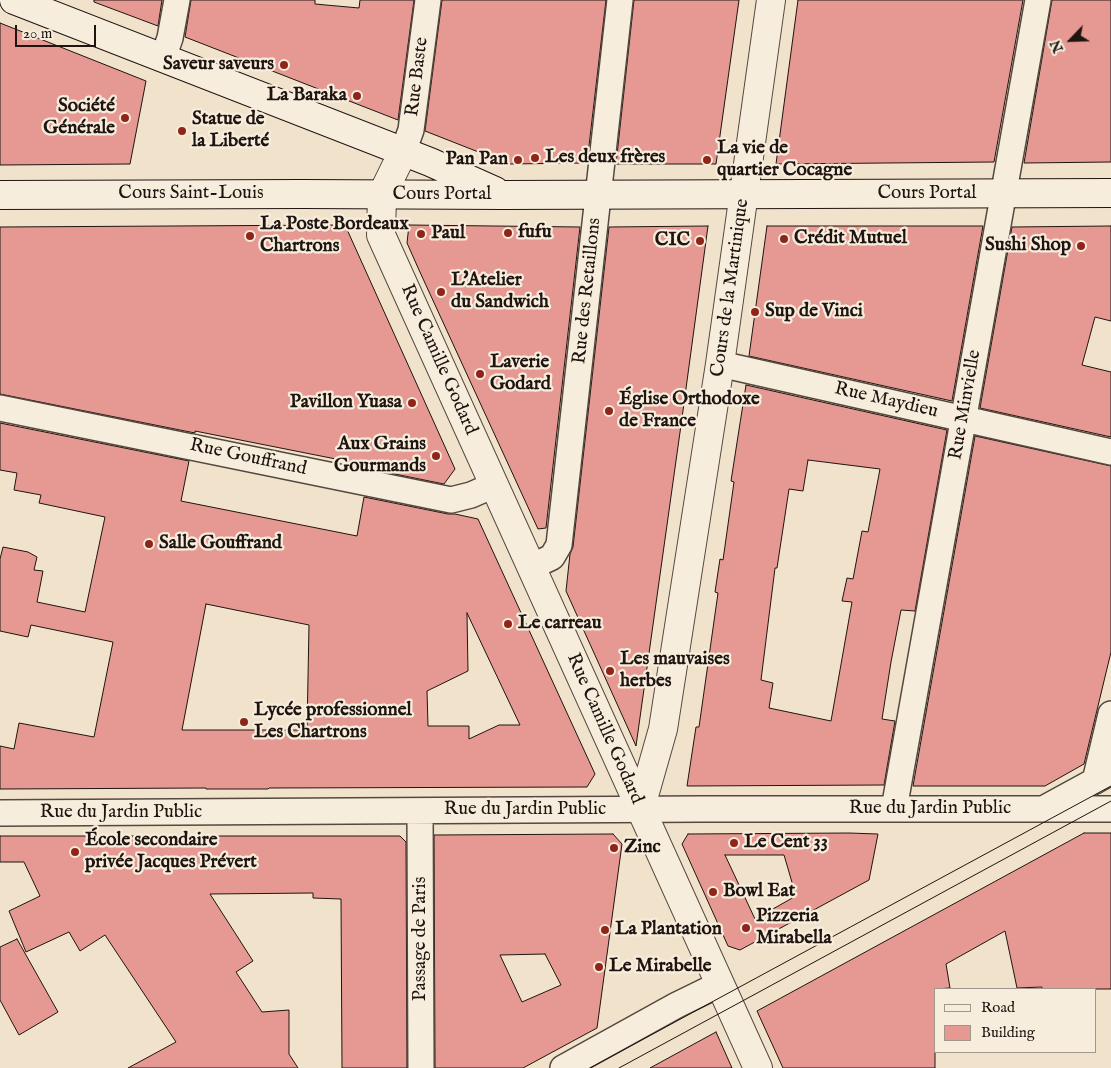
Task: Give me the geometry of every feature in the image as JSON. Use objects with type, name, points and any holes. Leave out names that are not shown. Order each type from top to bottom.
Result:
[{"type":"street","name":"Cours Portal","points":[[14,0],[62,9],[163,58],[444,168],[503,195]]},
{"type":"street","points":[[163,58],[170,38],[177,0]]},
{"type":"street","name":"Rue Baste","points":[[403,152],[412,130],[428,0]]},
{"type":"street","name":"Rue des Retaillons","points":[[531,567],[552,557],[559,545],[620,0]]},
{"type":"street","name":"Cours de la Martinique","points":[[640,810],[664,729],[720,364],[772,0]]},
{"type":"street","name":"Rue Minvielle","points":[[894,809],[1038,0]]},
{"type":"street","points":[[382,195],[403,152]]},
{"type":"street","name":"Cours Portal","points":[[382,195],[1111,194]]},
{"type":"street","name":"Cours Saint-Louis","points":[[0,195],[382,195]]},
{"type":"street","name":"Rue Camille Godard","points":[[382,195],[381,235],[758,1068]]},
{"type":"street","name":"Rue Maydieu","points":[[720,364],[1111,452]]},
{"type":"street","name":"Rue Gouffrand","points":[[0,408],[451,500],[471,496],[494,485]]},
{"type":"street","points":[[1042,809],[1103,776],[1111,714]]},
{"type":"street","name":"Rue du Jardin Public","points":[[0,813],[1111,809]]},
{"type":"street","name":"Passage de Paris","points":[[420,811],[421,1068]]},
{"type":"street","points":[[562,1068],[677,1005],[720,984]]},
{"type":"building","points":[[94,0],[162,0],[158,26],[94,2]]},
{"type":"building","points":[[191,0],[315,0],[315,4],[359,8],[360,0],[414,0],[398,120],[185,37]]},
{"type":"building","points":[[442,0],[606,0],[587,163],[509,164],[425,131]]},
{"type":"building","points":[[634,0],[739,0],[716,164],[616,164]]},
{"type":"building","points":[[798,0],[1023,0],[994,162],[776,164]]},
{"type":"building","points":[[1052,0],[1111,0],[1111,162],[1024,163]]},
{"type":"building","points":[[0,23],[146,81],[130,164],[0,165]]},
{"type":"building","points":[[345,225],[455,469],[444,484],[370,469],[371,466],[0,394],[0,227]]},
{"type":"building","points":[[409,225],[580,227],[546,528],[538,529],[419,270],[407,243]]},
{"type":"building","points":[[708,226],[636,746],[566,591],[570,554],[573,547],[609,227]]},
{"type":"building","points":[[767,226],[983,226],[952,401],[749,356]]},
{"type":"building","points":[[1111,226],[1111,321],[1095,317],[1082,365],[1111,372],[1111,437],[980,408],[1012,227]]},
{"type":"building","points":[[746,385],[947,430],[915,611],[901,610],[891,662],[882,719],[895,721],[884,785],[687,786],[696,727],[699,727],[718,593],[715,592],[720,559],[723,560],[734,482],[731,481]],"holes":[[[808,460],[880,469],[868,532],[862,531],[853,579],[847,578],[842,601],[852,602],[831,721],[769,708],[773,683],[761,680],[775,568],[777,568],[789,489],[803,491]]]},
{"type":"building","points":[[0,423],[189,461],[181,501],[357,536],[364,497],[478,519],[595,774],[587,787],[0,789],[0,746],[14,749],[19,723],[94,737],[113,642],[31,625],[28,637],[0,631],[0,559],[3,547],[28,552],[37,557],[34,570],[43,571],[37,602],[85,612],[105,517],[39,503],[41,495],[14,490],[17,473],[0,470]],"holes":[[[206,604],[309,625],[307,730],[182,730]],[[467,613],[520,725],[499,725],[469,739],[469,726],[428,726],[427,691],[468,671]]]},
{"type":"building","points":[[975,436],[1111,466],[1111,652],[1084,764],[1045,786],[913,786]]},
{"type":"building","points":[[1084,833],[1111,833],[1111,989],[1017,988],[1005,931],[946,964],[950,988],[934,988],[935,1068],[783,1068],[757,1011]]},
{"type":"building","points":[[613,834],[622,844],[597,1028],[523,1068],[435,1068],[434,835]],"holes":[[[545,954],[561,985],[522,1002],[500,955]]]},
{"type":"building","points":[[688,834],[878,834],[869,880],[740,950],[728,946],[682,844]],"holes":[[[725,855],[784,855],[796,896],[755,919]]]},
{"type":"building","points":[[0,836],[400,836],[406,842],[407,1068],[342,1068],[341,899],[313,898],[313,893],[210,894],[253,961],[236,972],[262,1012],[289,1010],[289,1054],[298,1068],[128,1068],[176,1042],[105,935],[80,951],[69,932],[26,952],[9,911],[40,896],[24,862],[0,862]]},
{"type":"building","points":[[17,939],[58,1012],[19,1035],[0,1000],[0,947]]},
{"type":"building","points":[[716,1032],[732,1068],[650,1068]]},
{"type":"tram line","points":[[590,1068],[1111,786]]},
{"type":"tram line","points":[[619,1068],[1111,801]]},
{"type":"place","name":"Saveur saveurs","points":[[284,65]]},
{"type":"place","name":"La Baraka","points":[[357,96]]},
{"type":"place","name":"Société Générale","points":[[125,118]]},
{"type":"place","name":"Statue de la Liberté","points":[[182,131]]},
{"type":"place","name":"Les deux frères","points":[[535,158]]},
{"type":"place","name":"Pan Pan","points":[[518,160]]},
{"type":"place","name":"La vie de quartier Cocagne","points":[[707,160]]},
{"type":"place","name":"fufu","points":[[508,233]]},
{"type":"place","name":"Paul","points":[[421,234]]},
{"type":"place","name":"La Poste Bordeaux Chartrons","points":[[250,236]]},
{"type":"place","name":"Crédit Mutuel","points":[[784,239]]},
{"type":"place","name":"CIC","points":[[700,241]]},
{"type":"place","name":"Sushi Shop","points":[[1081,246]]},
{"type":"place","name":"L'Atelier du Sandwich","points":[[441,292]]},
{"type":"place","name":"Sup de Vinci","points":[[755,312]]},
{"type":"place","name":"Laverie Godard","points":[[480,374]]},
{"type":"place","name":"Pavillon Yuasa","points":[[412,403]]},
{"type":"place","name":"Église Orthodoxe de France","points":[[609,411]]},
{"type":"place","name":"Aux Grains Gourmands","points":[[436,456]]},
{"type":"place","name":"Salle Gouffrand","points":[[149,544]]},
{"type":"place","name":"Le carreau","points":[[508,624]]},
{"type":"place","name":"Les mauvaises herbes","points":[[610,671]]},
{"type":"place","name":"Lycée professionnel Les Chartrons","points":[[244,722]]},
{"type":"place","name":"Le Cent 33","points":[[734,843]]},
{"type":"place","name":"Zinc","points":[[614,848]]},
{"type":"place","name":"École secondaire privée Jacques Prévert","points":[[75,852]]},
{"type":"place","name":"Bowl Eat","points":[[713,892]]},
{"type":"place","name":"Pizzeria Mirabella","points":[[746,928]]},
{"type":"place","name":"La Plantation","points":[[605,930]]},
{"type":"place","name":"Le Mirabelle","points":[[599,967]]}]
